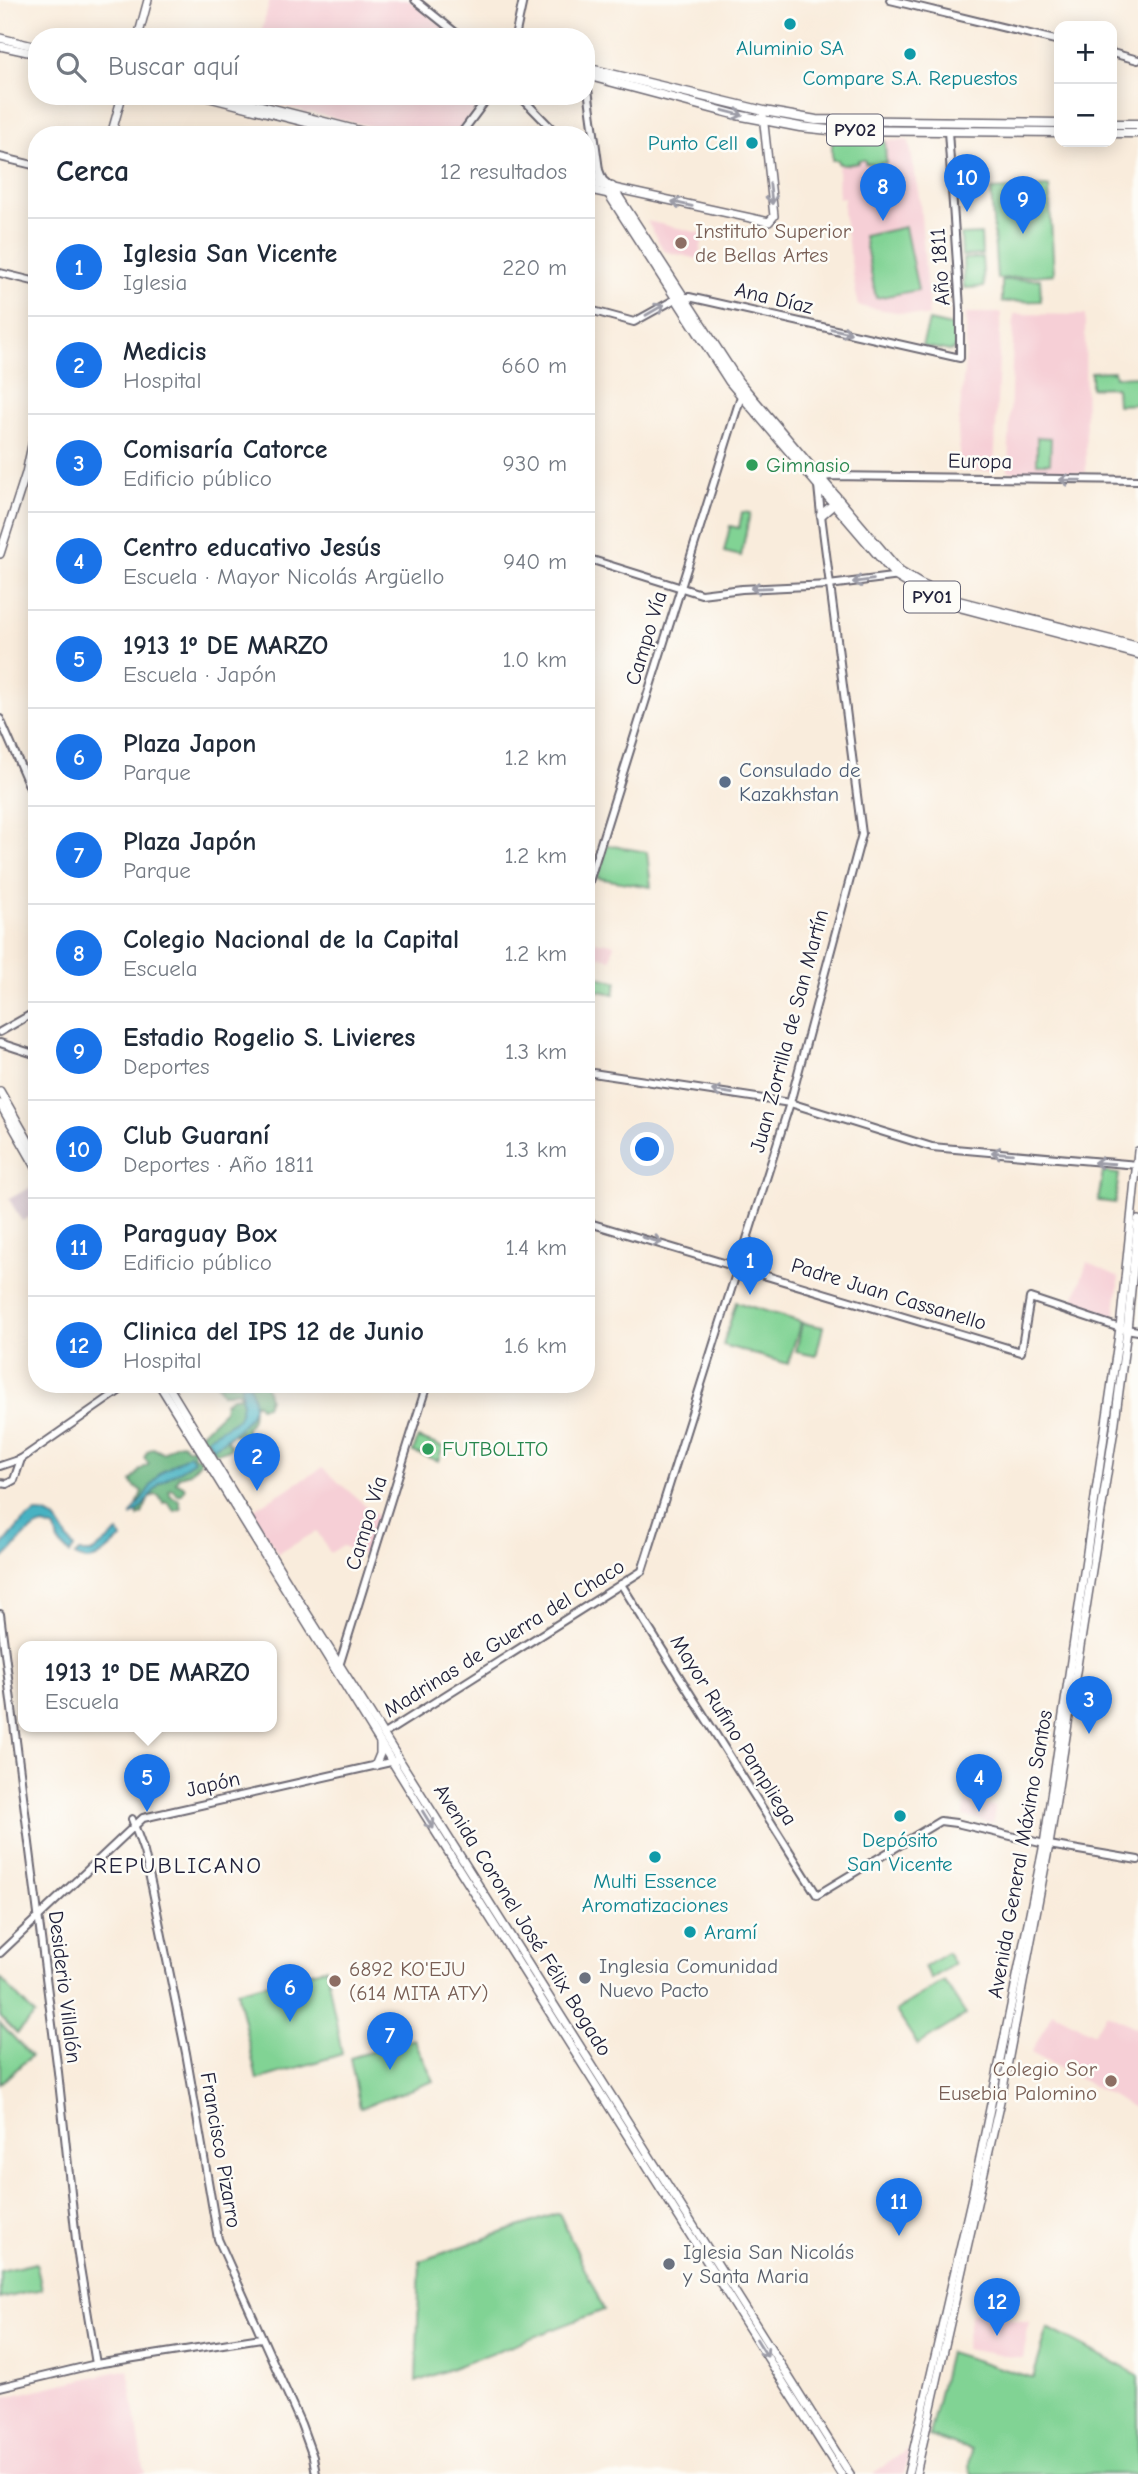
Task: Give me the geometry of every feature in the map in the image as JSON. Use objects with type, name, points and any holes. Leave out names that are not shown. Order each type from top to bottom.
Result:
[{"type":"highway","name":"PY02","points":[[595,74],[818,129],[1054,132]]},
{"type":"highway","name":"PY02","points":[[763,115],[831,121],[1054,123]]},
{"type":"highway","points":[[1117,125],[1138,131]]},
{"type":"highway","points":[[1117,133],[1138,131]]},
{"type":"highway","name":"PY01","points":[[608,189],[660,273],[738,381],[900,575],[958,601],[1138,647]]},
{"type":"highway","name":"PY01","points":[[608,189],[741,396],[820,482],[834,504],[900,575],[926,594],[962,608],[1138,654]]},
{"type":"highway","points":[[821,515],[834,504]]},
{"type":"main road","points":[[140,28],[148,0]]},
{"type":"main road","points":[[0,38],[28,45]]},
{"type":"main road","points":[[0,46],[28,52]]},
{"type":"main road","points":[[113,126],[119,105]]},
{"type":"main road","points":[[237,105],[320,126]]},
{"type":"main road","points":[[259,105],[342,126]]},
{"type":"main road","points":[[595,185],[765,223],[774,216],[763,115]]},
{"type":"main road","points":[[595,189],[608,189]]},
{"type":"main road","points":[[0,554],[28,464]]},
{"type":"main road","points":[[0,1091],[28,1140]]},
{"type":"main road","points":[[0,1104],[28,1153]]},
{"type":"main road","name":"Avenida General Máximo Santos","points":[[1124,1329],[1138,1151]]},
{"type":"main road","name":"Avenida General Máximo Santos","points":[[908,2474],[1003,2088],[1046,1845],[1138,1220]]},
{"type":"main road","name":"Avenida Coronel José Félix Bogado","points":[[165,1393],[196,1438]]},
{"type":"main road","name":"Avenida Coronel José Félix Bogado","points":[[172,1393],[208,1459],[337,1672],[382,1738]]},
{"type":"main road","name":"Avenida Coronel José Félix Bogado","points":[[269,1557],[340,1664],[396,1761],[850,2474]]},
{"type":"main road","points":[[375,1766],[382,1738]]},
{"type":"main road","name":"Avenida Coronel José Félix Bogado","points":[[660,2178],[841,2474]]},
{"type":"main road","name":"Avenida General Máximo Santos","points":[[916,2474],[940,2351]]},
{"type":"street","points":[[415,0],[451,28]]},
{"type":"street","points":[[517,28],[523,0]]},
{"type":"street","points":[[890,0],[1054,40]]},
{"type":"street","points":[[1117,54],[1138,60]]},
{"type":"street","points":[[467,126],[482,105]]},
{"type":"street","points":[[529,105],[549,126]]},
{"type":"street","points":[[590,105],[593,126]]},
{"type":"street","name":"Año 1811","points":[[948,131],[960,308],[960,358]]},
{"type":"street","points":[[595,142],[601,178],[608,189]]},
{"type":"street","points":[[0,157],[28,164]]},
{"type":"street","points":[[595,174],[608,189]]},
{"type":"street","points":[[0,273],[28,280]]},
{"type":"street","points":[[595,311],[634,322],[679,297]]},
{"type":"street","name":"Ana Díaz","points":[[679,297],[960,358]]},
{"type":"street","name":"Campo Vía","points":[[595,862],[741,396]]},
{"type":"street","name":"Europa","points":[[820,482],[829,476],[1138,480]]},
{"type":"street","name":"Juan Zorrilla de San Martín","points":[[642,1571],[790,1103],[862,834],[829,585],[820,482]]},
{"type":"street","points":[[595,561],[706,594],[752,588],[829,585],[900,575]]},
{"type":"street","points":[[0,719],[28,783]]},
{"type":"street","points":[[0,1032],[28,1016]]},
{"type":"street","points":[[11,1026],[4,1037],[11,1047]]},
{"type":"street","points":[[0,1044],[28,1052]]},
{"type":"street","points":[[595,1073],[790,1103],[932,1147],[1137,1165]]},
{"type":"street","name":"Padre Juan Cassanello","points":[[595,1225],[1021,1352],[1030,1298],[1124,1329]]},
{"type":"street","points":[[1124,1329],[1138,1331]]},
{"type":"street","points":[[0,1466],[21,1459],[116,1393]]},
{"type":"street","name":"Campo Vía","points":[[337,1672],[424,1393]]},
{"type":"street","points":[[0,1483],[7,1484],[15,1479],[21,1459]]},
{"type":"street","name":"Madrinas de Guerra del Chaco","points":[[382,1738],[642,1571]]},
{"type":"street","name":"Mayor Rufino Pampliega","points":[[621,1584],[817,1895],[940,1821],[1046,1845]]},
{"type":"street","name":"Desiderio Villalón","points":[[0,1614],[77,2249],[96,2364]]},
{"type":"street","name":"Japón","points":[[0,1953],[133,1822],[396,1761]]},
{"type":"street","name":"Francisco Pizarro","points":[[133,1822],[144,1852],[181,2031],[218,2239],[302,2424],[316,2474]]},
{"type":"street","points":[[1046,1845],[1138,1860]]},
{"type":"street","points":[[0,2387],[96,2364],[261,2338]]},
{"type":"shaded area","points":[[270,0],[409,0],[445,28],[262,28]]},
{"type":"shaded area","points":[[278,105],[479,105],[463,126],[369,126],[308,112],[306,114],[304,111]]},
{"type":"shaded area","points":[[839,139],[909,141],[920,202],[929,317],[858,306],[843,211],[844,198],[838,198]]},
{"type":"shaded area","name":"Instituto Superior de Bellas Artes","points":[[647,221],[704,234],[698,259],[664,251]]},
{"type":"shaded area","points":[[966,313],[1001,313],[994,471],[960,471],[958,429],[966,352]]},
{"type":"shaded area","points":[[1014,314],[1085,315],[1086,473],[1008,470]]},
{"type":"shaded area","points":[[595,941],[614,944],[611,959],[599,956],[596,965]]},
{"type":"shaded area","points":[[28,1189],[28,1218],[22,1221],[9,1199]]},
{"type":"shaded area","points":[[1087,1262],[1119,1277],[1114,1321],[1072,1306]]},
{"type":"shaded area","points":[[322,1468],[380,1518],[368,1557],[342,1546],[330,1553],[317,1531],[278,1554],[251,1511]]},
{"type":"shaded area","points":[[966,1801],[995,1807],[993,1823],[963,1816]]},
{"type":"shaded area","name":"Colegio Sor Eusebia Palomino","points":[[1053,2012],[1094,2034],[1106,2013],[1138,2029],[1138,2110],[1031,2053]]},
{"type":"shaded area","points":[[971,2312],[1029,2322],[1023,2359],[965,2349]]},
{"type":"shaded area","points":[[128,2369],[145,2474],[0,2474],[0,2398]]},
{"type":"shaded area","points":[[910,2448],[904,2474],[872,2474]]},
{"type":"green space","points":[[832,139],[885,141],[886,163],[880,165],[858,160],[858,163],[838,163],[838,160],[832,160]]},
{"type":"green space","points":[[1049,187],[1054,274],[997,279],[991,190]]},
{"type":"green space","points":[[905,227],[918,290],[876,298],[864,236]]},
{"type":"green space","points":[[981,234],[982,255],[962,256],[961,235]]},
{"type":"green space","points":[[982,258],[984,287],[964,288],[963,259]]},
{"type":"green space","points":[[1040,279],[1041,301],[1002,302],[1002,280]]},
{"type":"green space","points":[[929,321],[956,327],[956,348],[950,351],[922,346]]},
{"type":"green space","points":[[1114,371],[1115,377],[1138,376],[1138,404],[1117,405],[1116,387],[1091,388],[1091,372]]},
{"type":"green space","points":[[1037,437],[1051,438],[1050,463],[1037,463]]},
{"type":"green space","points":[[742,512],[750,513],[741,556],[724,552],[730,526],[739,528]]},
{"type":"green space","points":[[607,845],[647,852],[651,887],[597,878]]},
{"type":"green space","points":[[595,976],[617,982],[614,994],[595,990]]},
{"type":"green space","points":[[1103,1172],[1119,1174],[1115,1203],[1098,1201]]},
{"type":"green space","points":[[736,1302],[801,1322],[788,1364],[723,1345]]},
{"type":"green space","points":[[802,1323],[823,1327],[816,1356],[796,1352]]},
{"type":"green space","points":[[239,1393],[268,1393],[269,1398],[266,1406],[260,1407],[257,1403],[253,1405],[246,1435],[243,1436],[240,1432],[237,1435],[232,1434],[227,1441],[230,1449],[217,1453],[211,1450],[210,1444],[200,1434],[224,1411],[225,1403],[232,1397],[241,1396]]},
{"type":"green space","name":"FUTBOLITO","points":[[418,1438],[443,1447],[438,1461],[413,1452]]},
{"type":"green space","points":[[182,1443],[188,1449],[194,1446],[194,1456],[200,1458],[200,1462],[190,1473],[179,1476],[176,1482],[185,1487],[182,1494],[178,1495],[173,1489],[169,1490],[171,1496],[179,1500],[181,1509],[175,1511],[155,1495],[149,1498],[142,1514],[138,1516],[137,1505],[142,1491],[131,1482],[140,1470],[149,1464],[144,1458],[147,1452],[153,1448],[163,1453]]},
{"type":"green space","points":[[947,1953],[954,1964],[931,1979],[924,1967]]},
{"type":"green space","points":[[326,1968],[342,2054],[257,2080],[237,1991]]},
{"type":"green space","points":[[1,1979],[35,2015],[17,2033],[0,2016]]},
{"type":"green space","points":[[944,1981],[966,2015],[918,2045],[896,2011]]},
{"type":"green space","points":[[0,2023],[31,2056],[0,2084]]},
{"type":"green space","points":[[414,2039],[434,2081],[360,2108],[350,2058]]},
{"type":"green space","points":[[559,2213],[604,2310],[416,2382],[420,2261]]},
{"type":"green space","points":[[36,2263],[42,2289],[0,2299],[0,2271]]},
{"type":"green space","points":[[1048,2328],[1138,2375],[1138,2474],[972,2474],[969,2466],[971,2450],[929,2436],[949,2352],[1033,2378]]},
{"type":"water","points":[[241,1393],[252,1393],[251,1413],[245,1422],[213,1448],[207,1438],[238,1419],[242,1405]]},
{"type":"water","points":[[190,1454],[194,1461],[160,1483],[138,1512],[130,1516],[160,1473]]},
{"type":"water","points":[[36,1513],[44,1513],[59,1524],[74,1548],[70,1554],[58,1542],[55,1529],[44,1525],[24,1536],[0,1561],[0,1548],[23,1521]]},
{"type":"water","points":[[118,1532],[121,1539],[100,1556],[89,1560],[75,1556],[79,1552],[93,1552]]},
{"type":"place","name":"Aluminio SA","points":[[790,24]]},
{"type":"place","name":"Compare S.A. Repuestos","points":[[910,54]]},
{"type":"place","name":"Punto Cell","points":[[752,143]]},
{"type":"place","name":"Club Guaraní","points":[[967,212]]},
{"type":"place","name":"Colegio Nacional de la Capital","points":[[883,221]]},
{"type":"place","name":"Estadio Rogelio S. Livieres","points":[[1023,234]]},
{"type":"place","name":"Instituto Superior de Bellas Artes","points":[[681,243]]},
{"type":"place","name":"Gimnasio","points":[[752,465]]},
{"type":"place","name":"Consulado de Kazakhstan","points":[[725,782]]},
{"type":"place","name":"Iglesia San Vicente","points":[[750,1295]]},
{"type":"place","name":"FUTBOLITO","points":[[428,1449]]},
{"type":"place","name":"Medicis","points":[[257,1491]]},
{"type":"place","name":"Comisaría Catorce","points":[[1089,1734]]},
{"type":"place","name":"1913 1º DE MARZO","points":[[147,1812]]},
{"type":"place","name":"Centro educativo Jesús","points":[[979,1812]]},
{"type":"place","name":"Depósito San Vicente","points":[[900,1816]]},
{"type":"place","name":"Multi Essence Aromatizaciones","points":[[655,1857]]},
{"type":"place","name":"Aramí","points":[[690,1932]]},
{"type":"place","name":"Inglesia Comunidad Nuevo Pacto","points":[[585,1978]]},
{"type":"place","name":"6892 KO'EJU (614 MITA ATY)","points":[[335,1981]]},
{"type":"place","name":"Plaza Japon","points":[[290,2022]]},
{"type":"place","name":"Plaza Japón","points":[[390,2070]]},
{"type":"place","name":"Colegio Sor Eusebia Palomino","points":[[1111,2081]]},
{"type":"place","name":"Paraguay Box","points":[[899,2236]]},
{"type":"place","name":"Iglesia San Nicolás y Santa Maria","points":[[669,2264]]},
{"type":"place","name":"Clinica del IPS 12 de Junio","points":[[997,2336]]},
{"type":"district","name":"REPUBLICANO","points":[[178,1865]]}]
